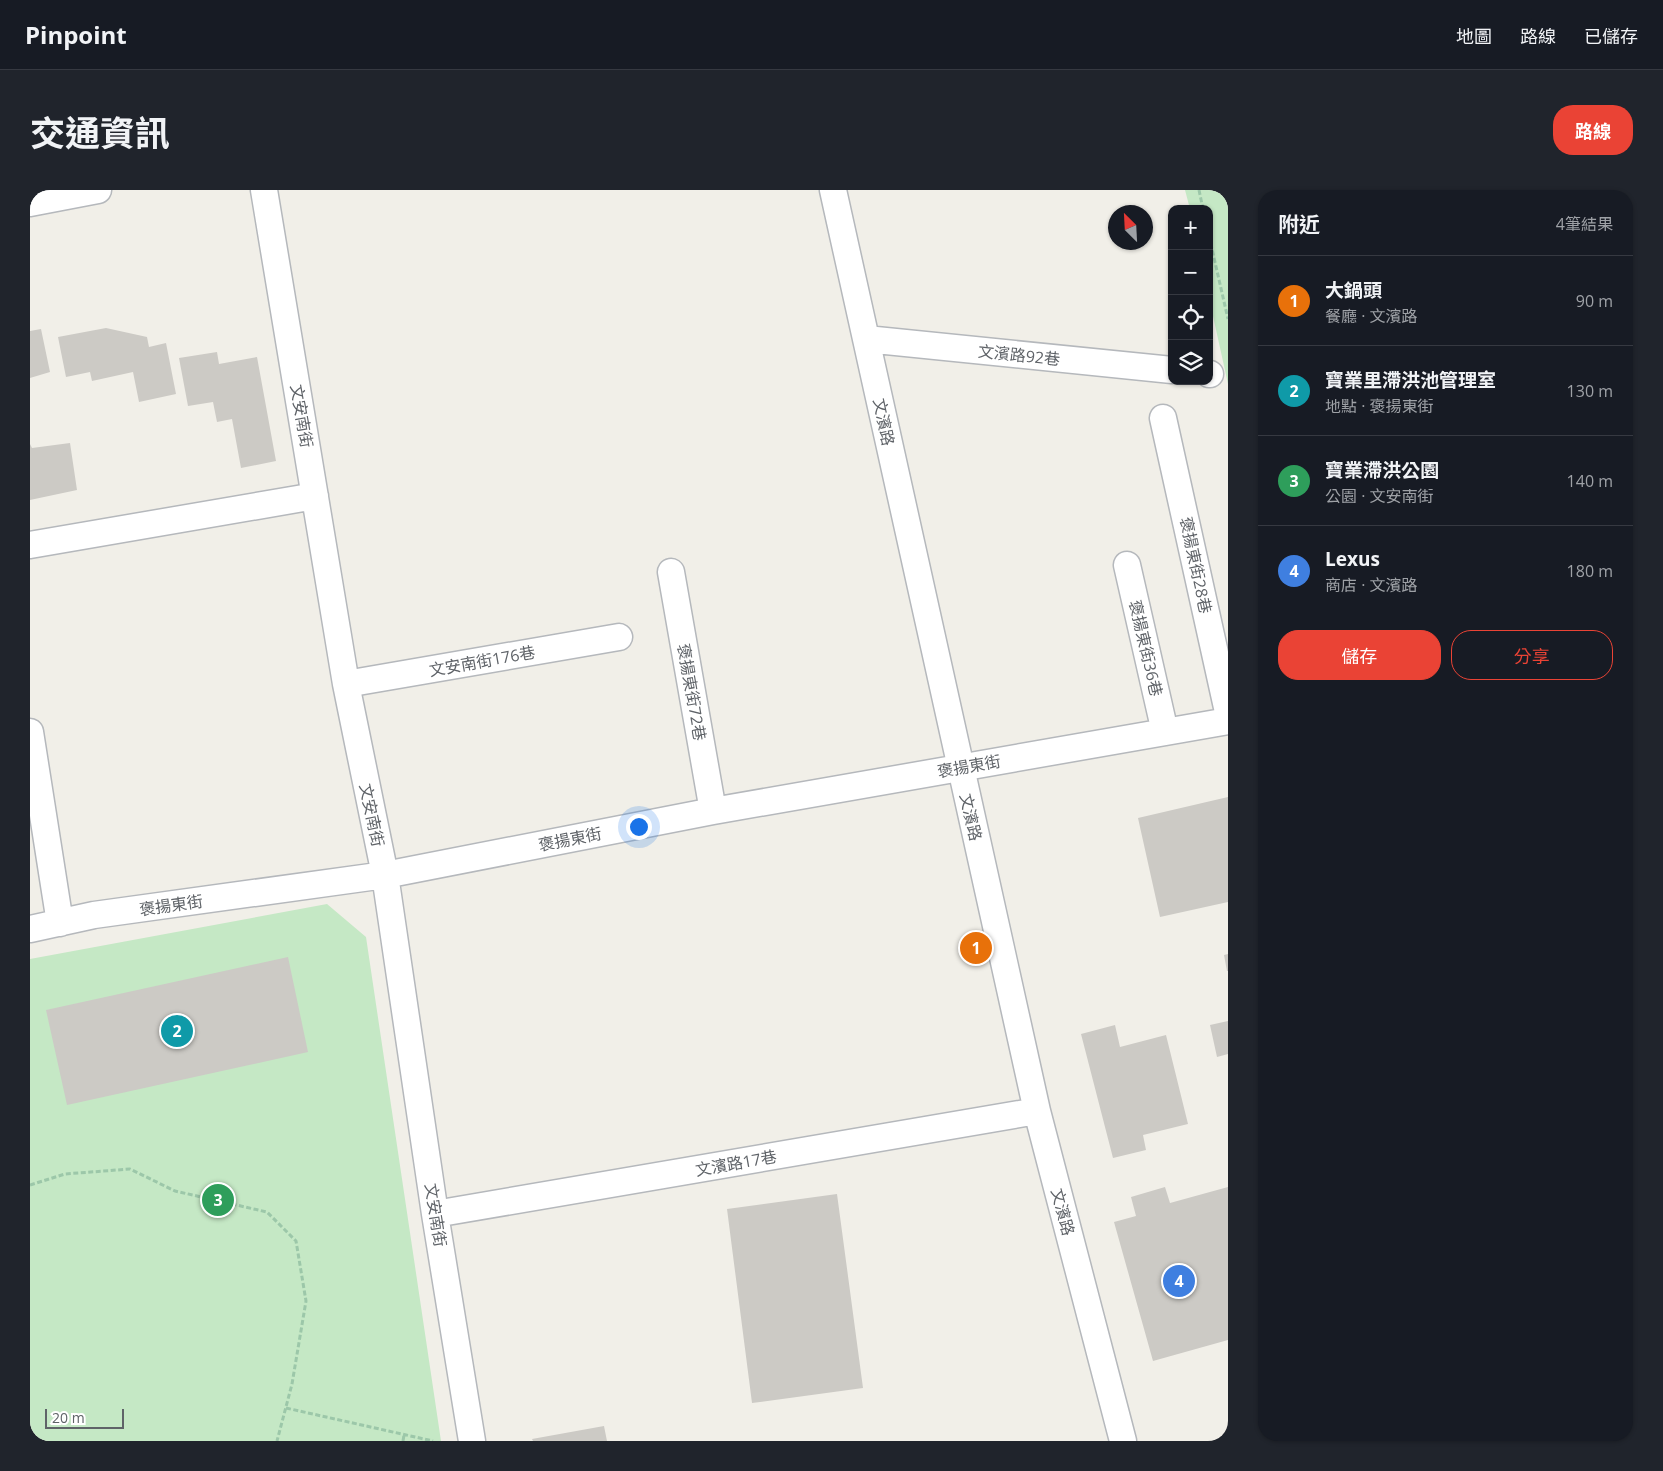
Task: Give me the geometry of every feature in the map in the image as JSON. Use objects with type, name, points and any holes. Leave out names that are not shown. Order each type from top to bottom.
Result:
[{"type":"street","points":[[30,203],[98,190]]},
{"type":"street","name":"文安南街","points":[[264,190],[346,684],[384,875],[435,1214],[472,1441]]},
{"type":"street","name":"文濱路","points":[[833,190],[1036,1111],[1123,1441]]},
{"type":"street","name":"文濱路92巷","points":[[866,339],[1168,370]]},
{"type":"street","name":"褒揚東街28巷","points":[[1163,418],[1228,712]]},
{"type":"street","points":[[30,546],[315,496]]},
{"type":"street","name":"褒揚東街36巷","points":[[1127,565],[1166,732]]},
{"type":"street","name":"褒揚東街72巷","points":[[671,572],[713,811]]},
{"type":"street","name":"文安南街176巷","points":[[346,684],[619,637]]},
{"type":"street","name":"褒揚東街","points":[[30,929],[94,915],[384,875],[713,811],[1228,721]]},
{"type":"street","points":[[30,732],[60,923]]},
{"type":"street","name":"文濱路17巷","points":[[435,1214],[1036,1111]]},
{"type":"path","points":[[1199,190],[1202,205]]},
{"type":"path","points":[[1212,250],[1228,319]]},
{"type":"path","points":[[30,1185],[64,1174],[130,1169],[175,1191],[267,1212],[296,1241],[306,1301],[292,1384],[277,1441]]},
{"type":"path","points":[[286,1408],[433,1441]]},
{"type":"path","points":[[403,1441],[404,1435]]},
{"type":"green space","points":[[1185,190],[1228,190],[1228,384],[1213,316],[1213,205],[1189,205]]},
{"type":"green space","points":[[327,904],[366,937],[441,1441],[30,1441],[30,959]]},
{"type":"building","points":[[106,328],[147,337],[149,347],[166,343],[176,394],[139,402],[133,372],[92,381],[90,372],[66,377],[58,337]]},
{"type":"building","points":[[41,329],[50,372],[30,378],[30,331]]},
{"type":"building","points":[[217,352],[219,364],[257,357],[276,461],[241,468],[232,419],[217,422],[213,402],[188,406],[179,358]]},
{"type":"building","points":[[70,443],[77,490],[30,500],[30,444],[32,448]]},
{"type":"building","points":[[1228,797],[1228,902],[1160,917],[1138,818]]},
{"type":"building","points":[[1228,954],[1228,971],[1227,971],[1224,955]]},
{"type":"building","points":[[288,957],[308,1052],[67,1105],[46,1010]]},
{"type":"building","points":[[1228,1021],[1228,1054],[1217,1057],[1210,1025]]},
{"type":"building","points":[[1115,1025],[1120,1047],[1166,1035],[1188,1124],[1143,1135],[1146,1150],[1113,1158],[1081,1034]]},
{"type":"building","points":[[1165,1187],[1170,1203],[1228,1187],[1228,1340],[1153,1361],[1114,1222],[1136,1216],[1131,1197]]},
{"type":"building","points":[[837,1194],[863,1388],[752,1403],[727,1209]]},
{"type":"building","points":[[604,1426],[607,1441],[533,1441],[532,1439]]},
{"type":"place","name":"大鍋頭","points":[[976,948]]},
{"type":"place","name":"寶業里滯洪池管理室","points":[[177,1031]]},
{"type":"place","name":"寶業滯洪公園","points":[[218,1200]]},
{"type":"place","name":"Lexus","points":[[1179,1281]]}]
